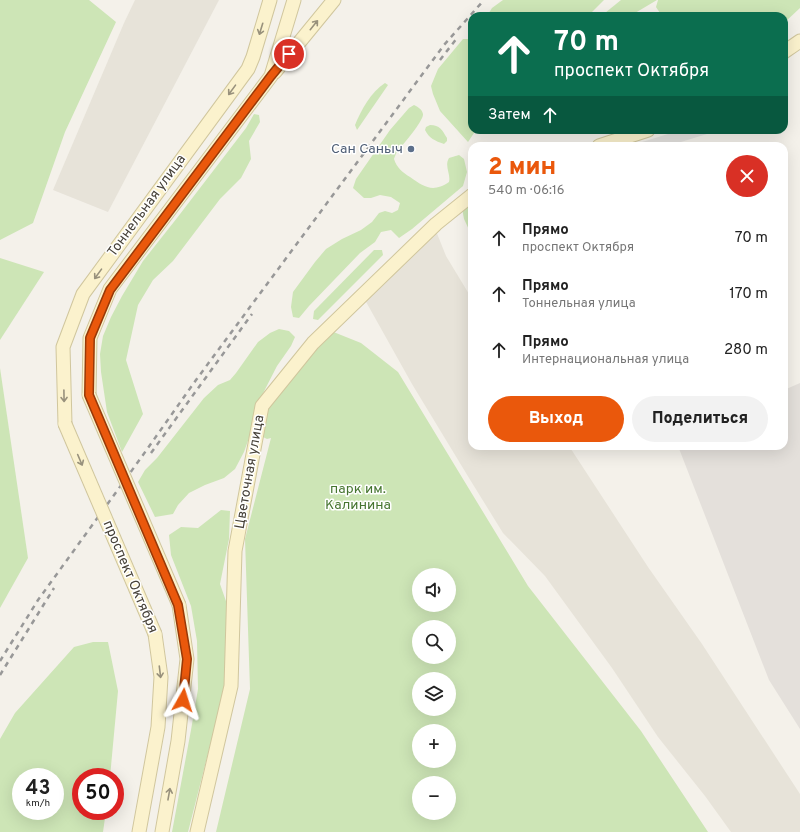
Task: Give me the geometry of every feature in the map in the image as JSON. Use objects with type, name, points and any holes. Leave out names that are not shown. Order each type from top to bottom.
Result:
[{"type":"main road","name":"Тоннельная улица","points":[[64,424],[63,347],[83,294],[248,69],[270,0]]},
{"type":"main road","name":"Тоннельная улица","points":[[162,832],[178,741],[187,659],[178,605],[89,395],[90,338],[110,290],[271,76],[294,0]]},
{"type":"main road","points":[[271,76],[334,0]]},
{"type":"main road","points":[[788,49],[800,41]]},
{"type":"main road","points":[[611,142],[636,134]]},
{"type":"main road","name":"Цветочная улица","points":[[197,832],[231,686],[235,550],[262,406],[314,343],[436,224],[468,198]]},
{"type":"main road","name":"проспект Октября","points":[[64,424],[155,634],[161,677],[158,727],[139,832]]},
{"type":"shaded area","points":[[135,0],[219,0],[108,212],[53,190]]},
{"type":"shaded area","points":[[668,134],[707,134],[681,142],[642,142]]},
{"type":"shaded area","points":[[436,231],[446,256],[468,292],[468,450],[572,450],[648,567],[702,644],[800,794],[800,832],[731,832],[705,796],[658,737],[612,668],[545,576],[503,533],[412,384],[365,300]]},
{"type":"shaded area","points":[[800,383],[800,729],[769,680],[680,450],[788,450],[788,388]]},
{"type":"green space","points":[[0,0],[89,0],[116,22],[65,132],[33,223],[0,240]]},
{"type":"green space","points":[[503,0],[604,0],[592,12],[490,12],[492,8]]},
{"type":"green space","points":[[621,0],[657,0],[637,12],[606,12]]},
{"type":"green space","points":[[658,0],[800,0],[800,8],[788,19],[788,12],[659,12],[656,7]]},
{"type":"green space","points":[[463,39],[468,39],[468,134],[473,134],[468,142],[440,111],[433,94],[431,86],[438,69]]},
{"type":"green space","points":[[385,83],[388,85],[357,130],[355,125],[363,107],[375,91]]},
{"type":"green space","points":[[414,105],[422,111],[423,114],[413,132],[397,152],[394,159],[398,167],[420,184],[433,188],[449,182],[447,164],[449,158],[459,155],[464,159],[467,172],[463,186],[412,229],[399,238],[391,230],[381,232],[375,242],[360,253],[299,318],[293,317],[291,307],[293,292],[326,249],[361,230],[372,222],[379,213],[385,211],[392,213],[398,210],[400,203],[391,197],[380,195],[371,198],[364,198],[353,188],[356,179],[390,130],[409,108]]},
{"type":"green space","points":[[254,114],[259,115],[260,122],[249,141],[251,159],[241,178],[220,199],[173,261],[153,280],[138,305],[126,360],[143,414],[122,452],[107,412],[100,354],[103,336],[122,296],[143,261],[246,128]]},
{"type":"green space","points":[[430,125],[436,126],[442,130],[447,138],[447,141],[444,144],[428,135],[425,130],[426,127]]},
{"type":"green space","points":[[468,204],[468,228],[464,219],[462,208]]},
{"type":"green space","points":[[374,250],[382,250],[383,255],[318,320],[313,319],[314,311]]},
{"type":"green space","points":[[0,258],[44,272],[0,340]]},
{"type":"green space","points":[[279,329],[289,331],[295,337],[291,346],[277,366],[257,405],[250,435],[244,452],[235,469],[224,478],[189,493],[178,505],[173,514],[155,517],[138,482],[145,470],[157,458],[204,398],[218,385],[230,380],[258,342],[270,333]]},
{"type":"green space","name":"парк им. Калинина","points":[[331,331],[361,343],[398,372],[528,586],[641,731],[708,832],[216,832],[250,689],[245,539],[271,438],[267,439],[261,436],[269,406]]},
{"type":"green space","points":[[0,368],[28,558],[0,608]]},
{"type":"green space","points":[[221,510],[230,511],[229,539],[220,584],[227,604],[227,679],[188,832],[172,832],[198,689],[197,641],[191,606],[171,555],[169,535],[181,527],[198,528]]},
{"type":"green space","points":[[93,642],[108,642],[118,691],[111,768],[72,768],[72,820],[105,820],[103,832],[0,832],[0,739],[15,713],[74,647]]},
{"type":"railway","points":[[473,12],[484,0]]},
{"type":"railway","points":[[0,661],[38,600],[196,380],[444,45],[468,18]]},
{"type":"railway","points":[[440,60],[457,38]]},
{"type":"railway","points":[[151,453],[252,314]]},
{"type":"railway","points":[[0,675],[54,588]]},
{"type":"place","name":"Сан Саныч","points":[[411,149]]},
{"type":"route","points":[[183,700],[187,659],[178,605],[89,395],[90,338],[110,290],[289,54]]}]
